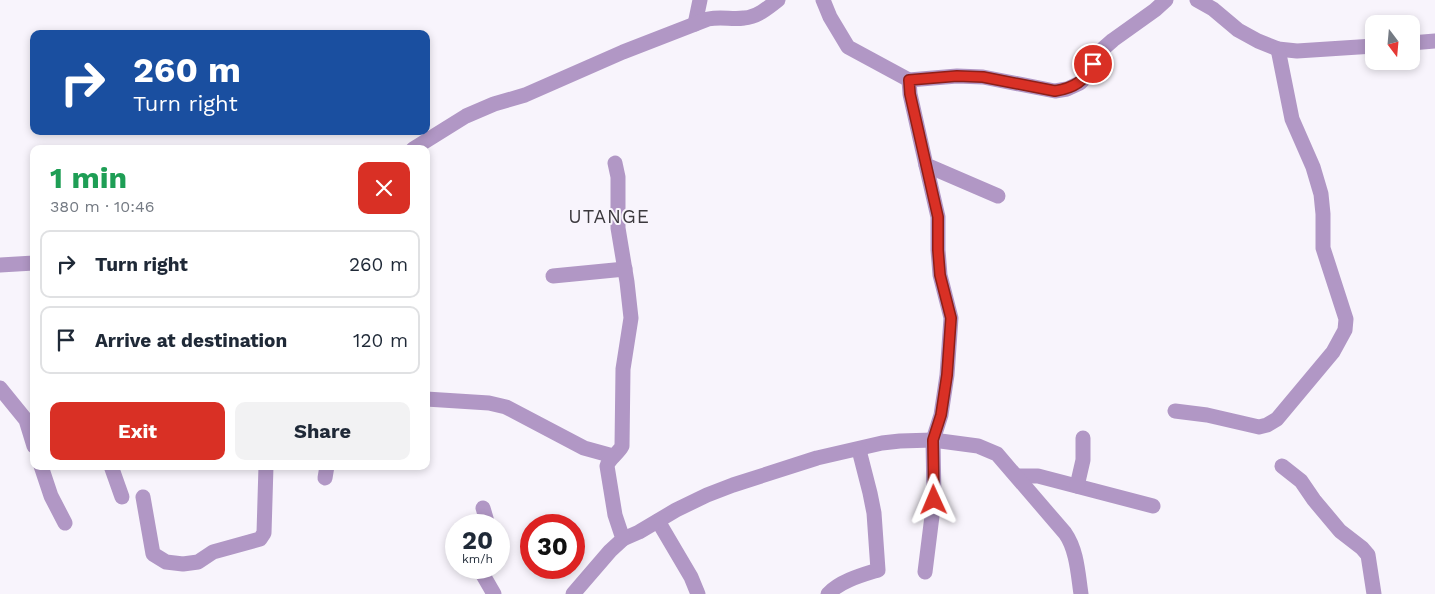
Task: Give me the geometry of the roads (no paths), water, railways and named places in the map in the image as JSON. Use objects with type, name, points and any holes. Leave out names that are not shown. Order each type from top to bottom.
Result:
[{"type":"street","points":[[695,24],[700,0]]},
{"type":"street","points":[[419,145],[466,116],[494,104],[525,95],[622,52],[720,16],[744,18],[755,15],[778,0]]},
{"type":"street","points":[[824,0],[830,17],[848,47],[909,80],[957,76],[983,77],[1055,91],[1067,89],[1080,83],[1088,74],[1097,54],[1113,40],[1156,10],[1166,0]]},
{"type":"street","points":[[1197,0],[1213,9],[1238,30],[1278,49],[1297,51],[1365,47]]},
{"type":"street","points":[[1420,42],[1435,41]]},
{"type":"street","points":[[1176,411],[1207,415],[1259,427],[1268,425],[1276,419],[1334,352],[1345,330],[1346,319],[1322,248],[1323,214],[1321,194],[1313,167],[1292,119],[1278,49]]},
{"type":"street","points":[[909,80],[938,217],[940,275],[951,318],[947,375],[941,415],[933,440],[934,500],[925,572]]},
{"type":"street","points":[[615,163],[618,177],[618,228],[631,318],[622,369],[622,446],[620,451],[608,461],[607,466],[615,515],[622,539]]},
{"type":"street","points":[[926,165],[998,196]]},
{"type":"street","points":[[0,265],[30,263]]},
{"type":"street","points":[[553,276],[625,269]]},
{"type":"street","points":[[0,388],[26,420],[30,433]]},
{"type":"street","points":[[430,399],[489,403],[506,407],[543,425],[562,438],[613,456]]},
{"type":"street","points":[[1077,486],[1083,460],[1083,438]]},
{"type":"street","points":[[573,594],[622,539],[639,532],[707,495],[817,458],[859,450],[882,443],[933,440],[978,446],[997,454],[1071,541],[1081,594]]},
{"type":"street","points":[[828,594],[838,586],[878,570],[874,514],[859,450]]},
{"type":"street","points":[[1282,466],[1301,481],[1340,531],[1362,548],[1368,556],[1374,594]]},
{"type":"street","points":[[42,470],[51,496],[65,523]]},
{"type":"street","points":[[113,470],[122,497]]},
{"type":"street","points":[[143,497],[153,554],[166,562],[183,564],[198,562],[212,552],[260,539],[264,533],[266,470]]},
{"type":"street","points":[[1017,476],[1038,476],[1153,506]]},
{"type":"street","points":[[483,508],[485,514]]},
{"type":"street","points":[[658,521],[691,577],[698,594]]},
{"type":"street","points":[[485,579],[494,594]]},
{"type":"district","name":"UTANGE","points":[[609,216]]}]
